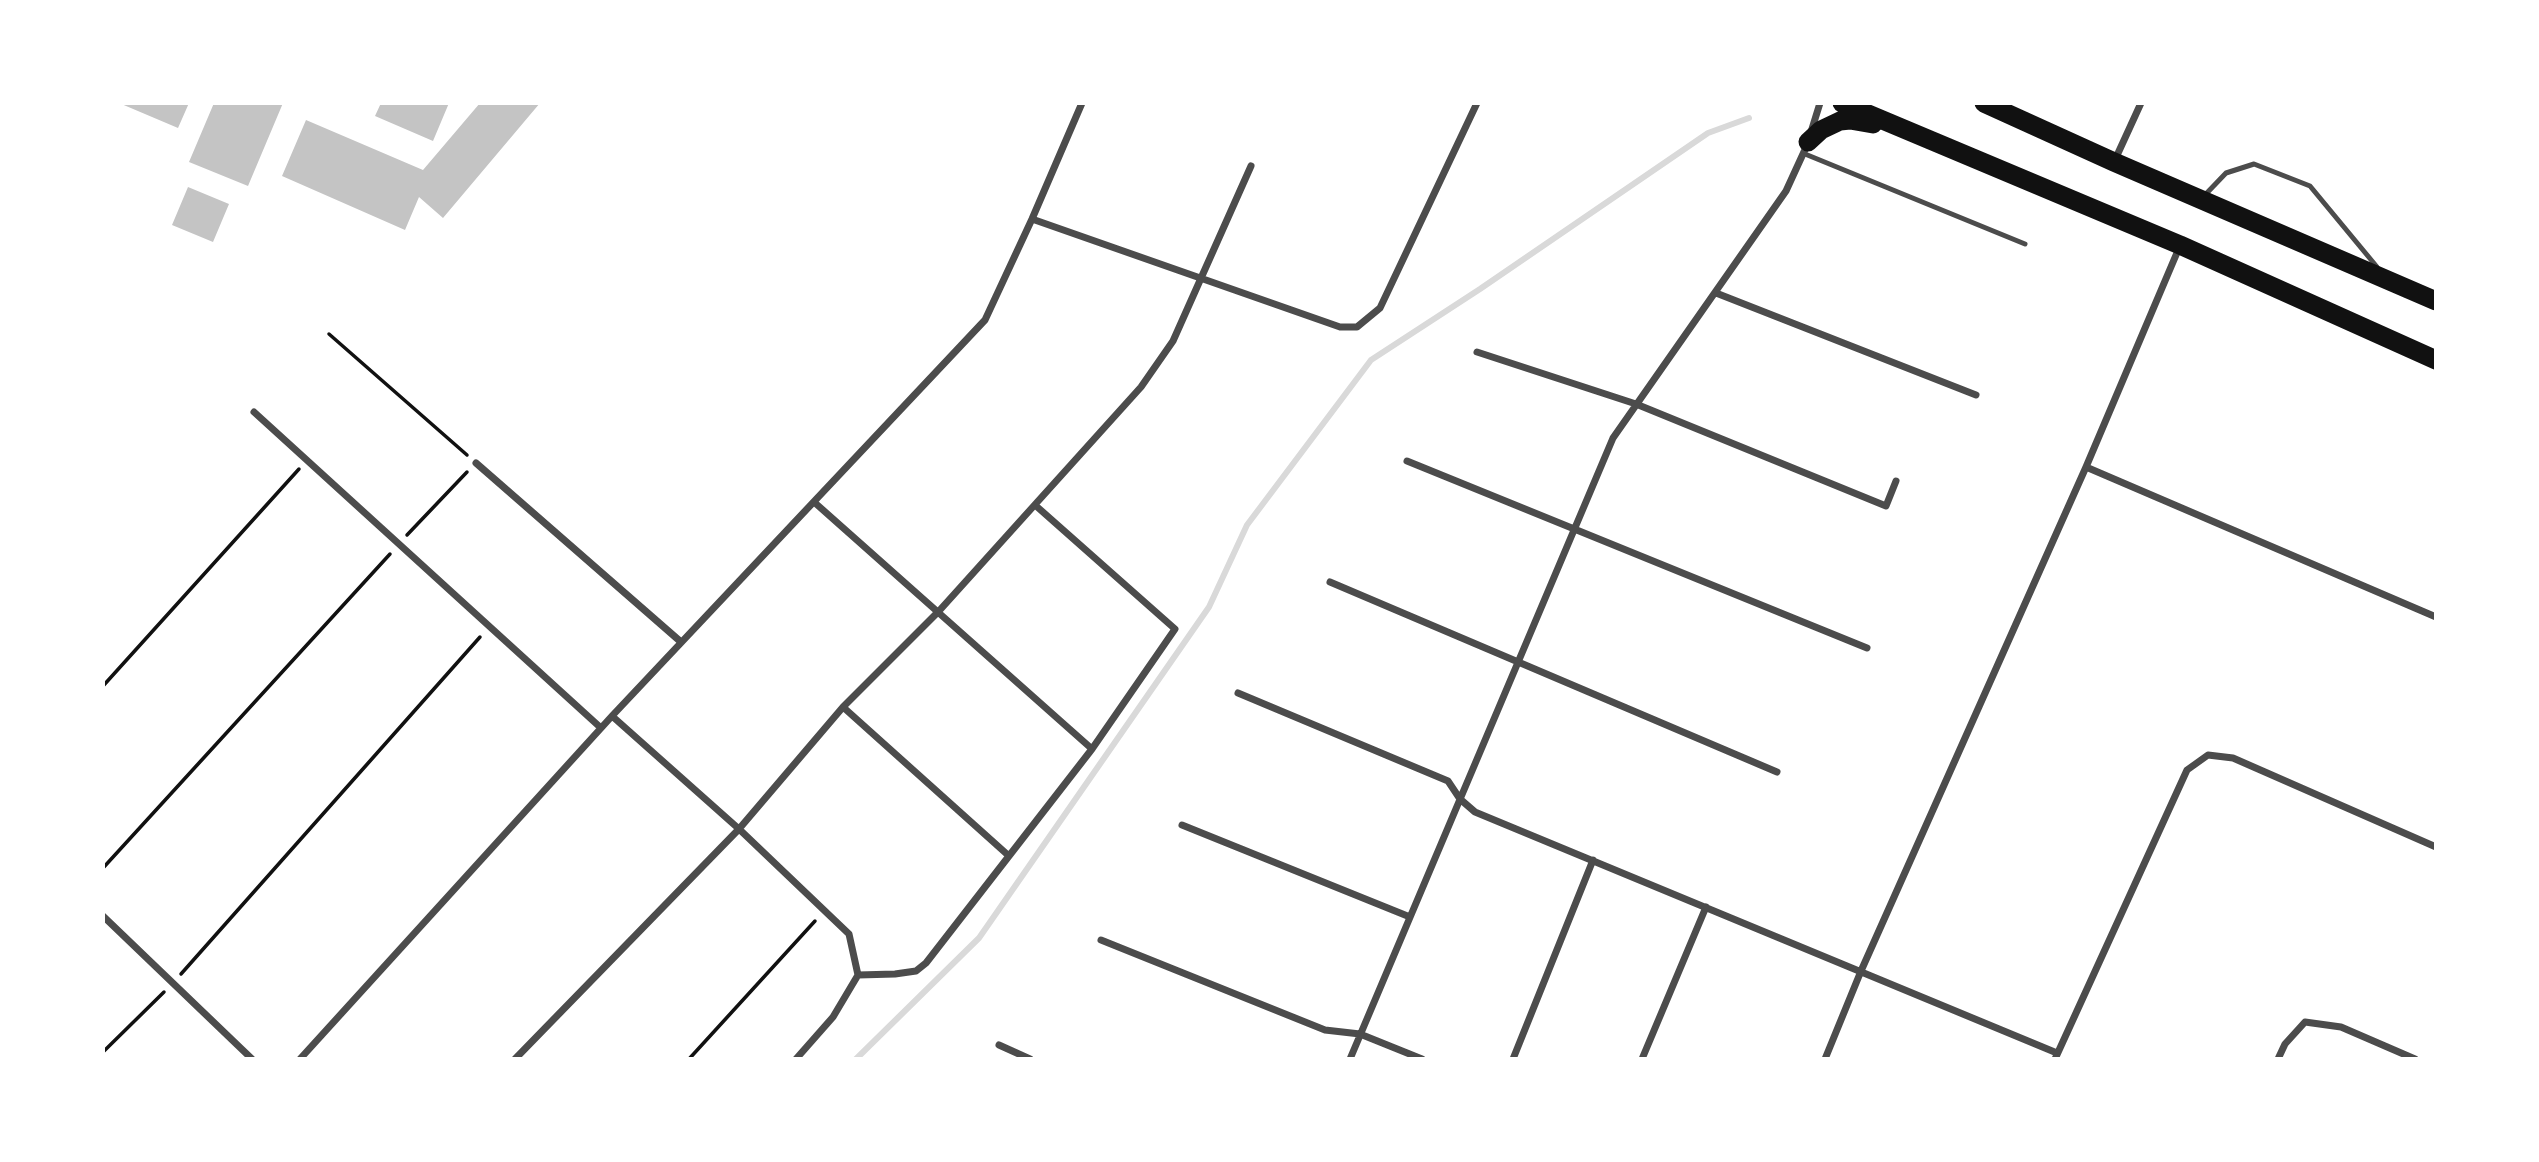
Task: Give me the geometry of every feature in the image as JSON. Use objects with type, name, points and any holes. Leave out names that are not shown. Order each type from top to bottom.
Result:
[{"type":"highway","points":[[1842,103],[2180,245],[2436,360]]},
{"type":"highway","points":[[1984,103],[2200,200],[2436,301]]},
{"type":"highway","points":[[1806,148],[1832,124],[1850,120],[1921,137]]},
{"type":"street","points":[[300,1059],[612,716],[985,320],[1082,103]]},
{"type":"street","points":[[1032,219],[1340,327],[1357,327],[1380,308],[1477,103]]},
{"type":"street","points":[[1350,1059],[1613,438],[1786,191],[1806,148],[1820,103]]},
{"type":"street","points":[[2114,162],[2141,103]]},
{"type":"street","points":[[515,1059],[738,829],[843,706],[939,611],[1141,387],[1173,341],[1251,166]]},
{"type":"street","points":[[1825,1059],[1861,971],[2086,467],[2180,245]]},
{"type":"street","points":[[1716,293],[1976,395]]},
{"type":"street","points":[[1477,352],[1636,404],[1886,506],[1896,481]]},
{"type":"street","points":[[254,412],[601,728]]},
{"type":"street","points":[[1407,461],[1867,648]]},
{"type":"street","points":[[476,463],[681,642]]},
{"type":"street","points":[[2086,467],[2436,617]]},
{"type":"street","points":[[814,502],[1092,750]]},
{"type":"street","points":[[858,975],[916,971],[926,963],[1092,750],[1175,629],[1035,505]]},
{"type":"street","points":[[1331,582],[1777,772]]},
{"type":"street","points":[[1238,693],[1448,781],[1475,812],[1861,971],[2056,1056],[2187,770],[2208,755],[2233,758],[2436,848]]},
{"type":"street","points":[[843,706],[1009,856]]},
{"type":"street","points":[[612,716],[738,829],[849,934],[858,975],[833,1017],[796,1059]]},
{"type":"street","points":[[1182,825],[1410,917]]},
{"type":"street","points":[[1513,1059],[1594,860]]},
{"type":"street","points":[[1643,1059],[1706,907]]},
{"type":"street","points":[[103,916],[252,1059]]},
{"type":"street","points":[[1101,940],[1325,1030],[1360,1034],[1422,1059]]},
{"type":"street","points":[[2278,1059],[2284,1044],[2305,1022],[2341,1027],[2415,1059]]},
{"type":"street","points":[[999,1045],[1030,1059]]},
{"type":"lane","points":[[1806,148],[2025,244]]},
{"type":"lane","points":[[2200,200],[2226,173],[2254,164],[2310,186],[2388,281]]},
{"type":"path","points":[[103,868],[476,463],[329,334]]},
{"type":"path","points":[[103,685],[308,460]]},
{"type":"path","points":[[103,1052],[173,983],[489,627]]},
{"type":"path","points":[[689,1059],[826,910]]},
{"type":"building","points":[[119,103],[189,103],[178,128]]},
{"type":"building","points":[[214,103],[283,103],[248,186],[189,162]]},
{"type":"building","points":[[381,103],[449,103],[433,141],[375,116]]},
{"type":"building","points":[[480,103],[540,103],[443,218],[419,197],[405,230],[282,176],[306,120],[423,170]]},
{"type":"building","points":[[188,187],[229,204],[213,242],[172,225]]},
{"type":"waterway","points":[[856,1059],[979,938],[1209,607],[1247,525],[1371,360],[1708,133],[1749,118]]}]
